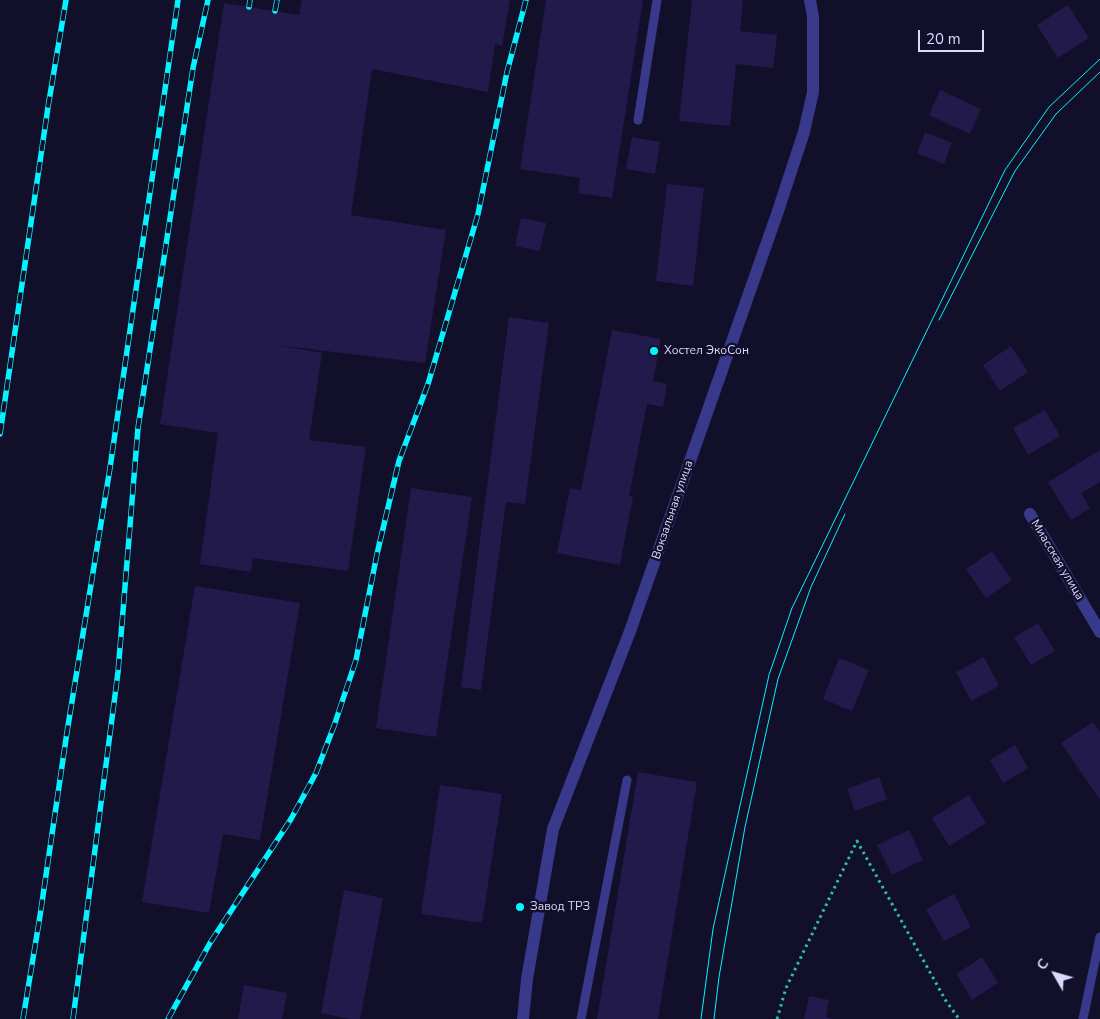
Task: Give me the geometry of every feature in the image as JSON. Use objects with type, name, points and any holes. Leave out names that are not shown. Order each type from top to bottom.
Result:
[{"type":"street","name":"Вокзальная улица","points":[[523,1019],[527,979],[553,829],[629,634],[804,132],[813,92],[814,18],[810,0]]},
{"type":"street","name":"Миасская улица","points":[[1030,514],[1100,632]]},
{"type":"lane","points":[[638,120],[657,0]]},
{"type":"lane","points":[[582,1019],[627,780]]},
{"type":"lane","points":[[1083,1019],[1100,937]]},
{"type":"path","points":[[777,1019],[786,988],[857,841],[946,1001],[959,1019]]},
{"type":"building","points":[[302,0],[510,0],[502,46],[495,44],[488,92],[372,69],[351,215],[446,230],[425,363],[276,345],[322,353],[309,440],[366,447],[348,571],[253,558],[251,572],[200,564],[218,433],[160,424],[224,3],[299,15]]},
{"type":"building","points":[[546,0],[643,0],[612,198],[578,193],[580,178],[520,169]]},
{"type":"building","points":[[692,0],[743,0],[740,31],[777,35],[773,68],[736,64],[730,126],[679,121]]},
{"type":"building","points":[[1068,5],[1089,38],[1058,58],[1037,25]]},
{"type":"building","points":[[940,90],[981,109],[970,134],[929,115]]},
{"type":"building","points":[[925,132],[952,143],[944,164],[917,153]]},
{"type":"building","points":[[632,137],[660,142],[655,174],[626,169]]},
{"type":"building","points":[[667,184],[704,188],[693,286],[656,281]]},
{"type":"building","points":[[521,218],[546,223],[540,251],[515,246]]},
{"type":"building","points":[[509,317],[549,323],[525,504],[506,502],[481,690],[461,687]]},
{"type":"building","points":[[612,330],[661,339],[653,381],[667,384],[663,407],[647,404],[629,496],[633,497],[620,565],[557,553],[570,488],[581,490]]},
{"type":"building","points":[[1011,346],[1028,372],[1000,391],[983,365]]},
{"type":"building","points":[[1045,410],[1060,436],[1028,455],[1013,428]]},
{"type":"building","points":[[1100,450],[1100,482],[1081,493],[1090,508],[1071,520],[1048,482]]},
{"type":"building","points":[[411,488],[472,497],[436,737],[376,728]]},
{"type":"building","points":[[992,551],[1012,580],[986,598],[966,569]]},
{"type":"building","points":[[195,586],[300,603],[260,840],[223,834],[209,913],[142,902]]},
{"type":"building","points":[[1038,623],[1055,651],[1031,665],[1014,637]]},
{"type":"building","points":[[984,657],[999,686],[971,701],[956,672]]},
{"type":"building","points":[[839,658],[869,670],[852,711],[823,699]]},
{"type":"building","points":[[1093,722],[1100,731],[1100,800],[1061,743]]},
{"type":"building","points":[[1015,745],[1028,768],[1003,783],[990,760]]},
{"type":"building","points":[[638,772],[697,782],[658,1019],[597,1019]]},
{"type":"building","points":[[879,777],[887,799],[855,811],[847,789]]},
{"type":"building","points":[[440,785],[502,794],[482,923],[421,914]]},
{"type":"building","points":[[969,795],[986,823],[949,846],[932,818]]},
{"type":"building","points":[[909,830],[923,860],[892,875],[877,845]]},
{"type":"building","points":[[344,890],[383,898],[360,1019],[350,1019],[321,1013]]},
{"type":"building","points":[[954,894],[971,927],[944,941],[926,909]]},
{"type":"building","points":[[982,957],[998,983],[972,1000],[956,974]]},
{"type":"building","points":[[244,985],[287,993],[282,1019],[238,1019]]},
{"type":"building","points":[[809,996],[829,1000],[826,1017],[833,1019],[804,1019]]},
{"type":"tram line","points":[[701,1019],[713,929],[739,810],[769,675],[792,608],[1005,170],[1049,107],[1100,59]]},
{"type":"tram line","points":[[939,320],[1015,171],[1056,114],[1100,72]]},
{"type":"tram line","points":[[714,1019],[719,977],[745,827],[778,679],[811,587],[845,514]]},
{"type":"railway","points":[[0,434],[48,107],[66,0]]},
{"type":"railway","points":[[23,1019],[110,468],[178,0]]},
{"type":"railway","points":[[73,1019],[118,672],[138,428],[193,68],[208,0]]},
{"type":"railway","points":[[249,7],[250,0]]},
{"type":"railway","points":[[275,11],[277,0]]},
{"type":"railway","points":[[168,1019],[210,943],[291,819],[316,773],[334,726],[356,660],[377,554],[399,461],[428,384],[478,214],[507,72],[526,0]]},
{"type":"place","name":"Хостел ЭкоСон","points":[[654,351]]},
{"type":"place","name":"Завод ТРЗ","points":[[520,907]]}]
